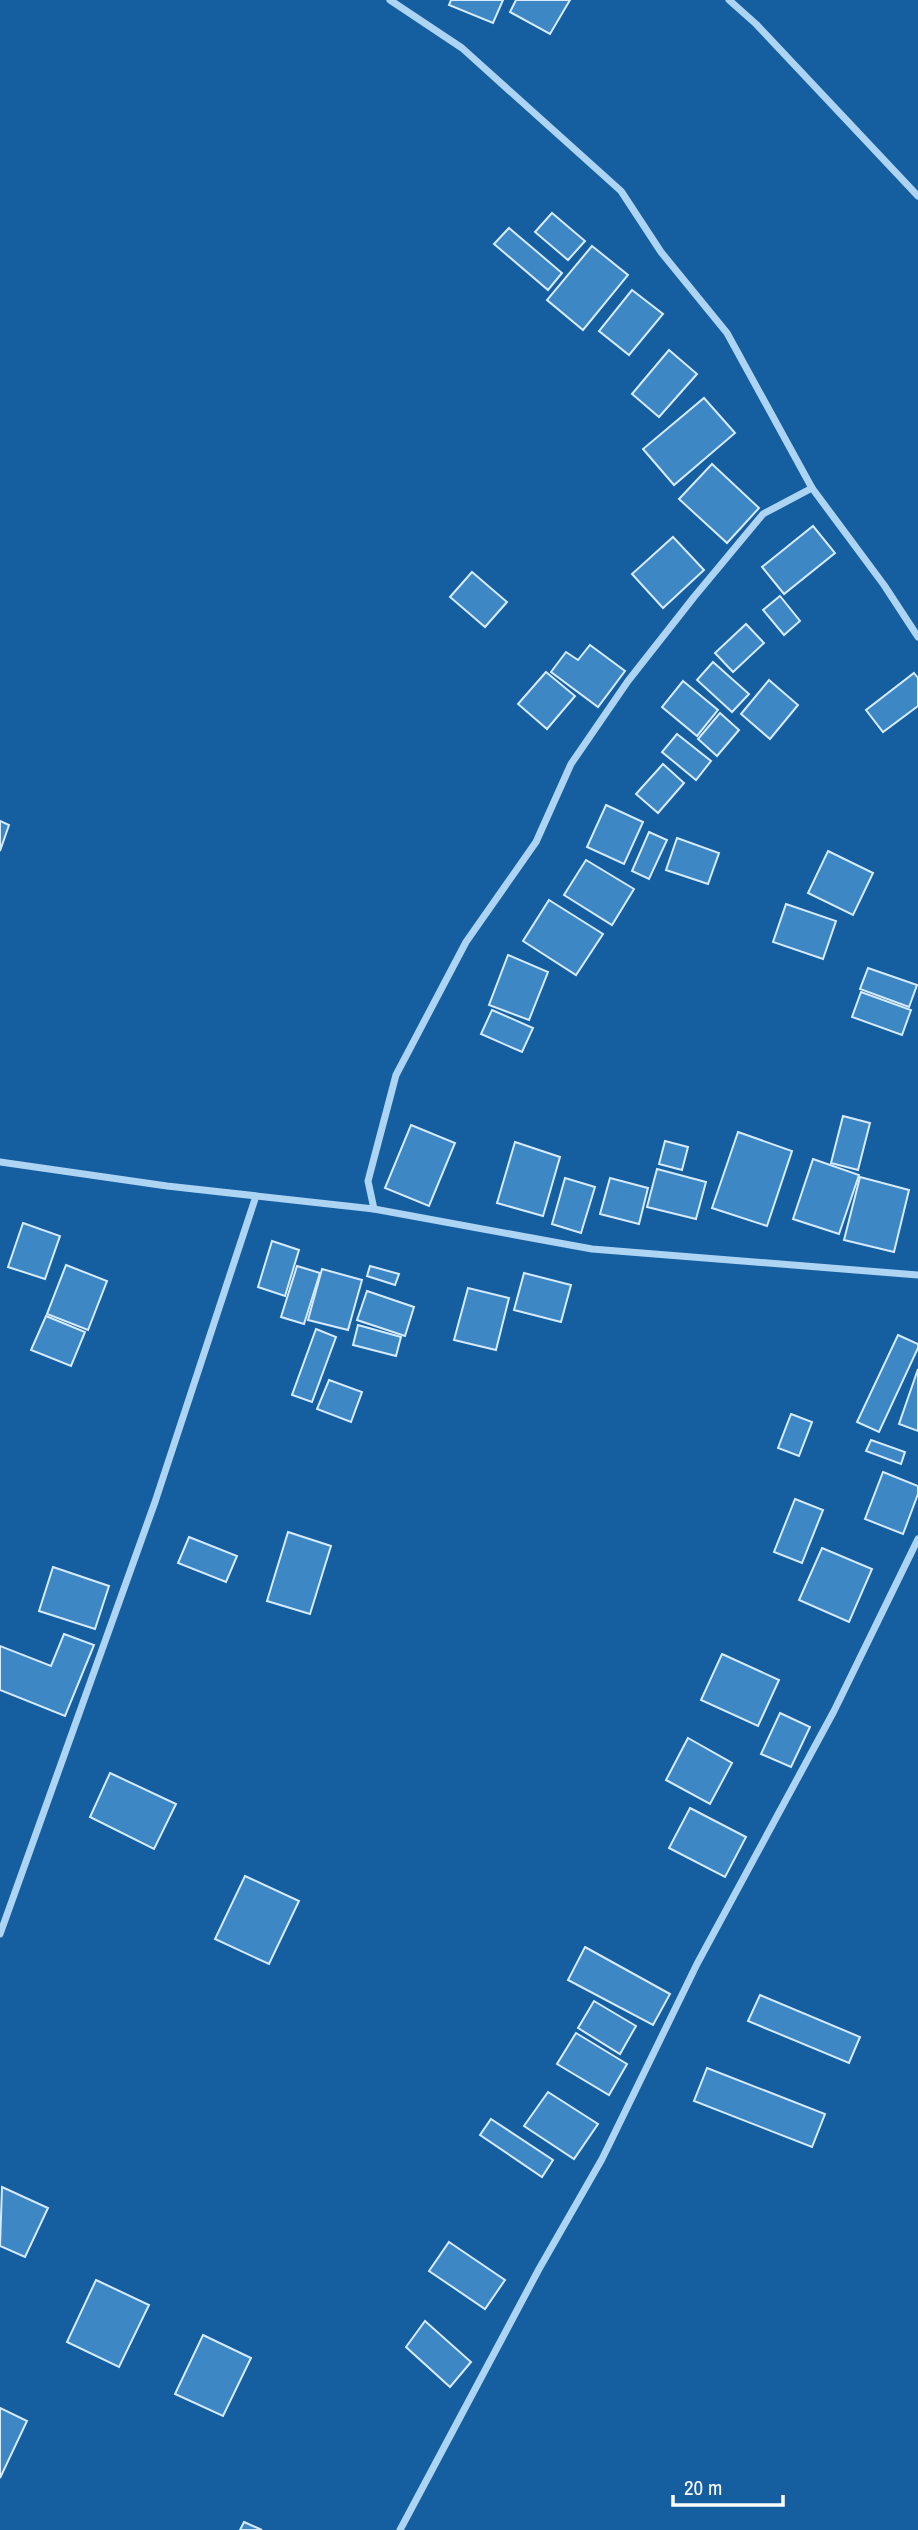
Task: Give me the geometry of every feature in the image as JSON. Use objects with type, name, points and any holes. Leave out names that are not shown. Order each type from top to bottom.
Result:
[{"type":"street","points":[[390,0],[462,48],[621,191],[661,252],[727,333],[812,488],[884,585],[918,637]]},
{"type":"street","points":[[729,0],[756,24],[918,196]]},
{"type":"street","points":[[374,1209],[368,1181],[396,1074],[466,942],[536,842],[571,764],[628,681],[763,514],[812,488]]},
{"type":"street","points":[[0,1162],[374,1209],[592,1249],[918,1275]]},
{"type":"street","points":[[0,1934],[155,1502],[256,1196]]},
{"type":"street","points":[[400,2530],[539,2269],[602,2158],[696,1964],[834,1712],[918,1539]]},
{"type":"building","points":[[451,0],[503,0],[493,23],[449,5]]},
{"type":"building","points":[[516,0],[570,0],[550,34],[510,12]]},
{"type":"building","points":[[552,213],[585,241],[568,260],[535,232]]},
{"type":"building","points":[[509,228],[562,273],[548,290],[494,244]]},
{"type":"building","points":[[592,246],[628,275],[583,330],[547,300]]},
{"type":"building","points":[[632,290],[663,314],[629,355],[599,331]]},
{"type":"building","points":[[669,350],[697,374],[659,417],[632,394]]},
{"type":"building","points":[[704,398],[735,433],[674,485],[643,449]]},
{"type":"building","points":[[712,464],[759,508],[727,543],[679,499]]},
{"type":"building","points":[[813,526],[835,553],[784,594],[762,567]]},
{"type":"building","points":[[673,537],[704,570],[663,608],[632,574]]},
{"type":"building","points":[[472,572],[507,602],[485,627],[450,597]]},
{"type":"building","points":[[780,596],[800,621],[784,635],[763,610]]},
{"type":"building","points":[[746,624],[764,643],[733,672],[715,653]]},
{"type":"building","points":[[590,645],[625,671],[598,707],[551,672],[566,652],[578,660]]},
{"type":"building","points":[[713,662],[749,694],[732,712],[697,680]]},
{"type":"building","points":[[546,672],[575,696],[547,729],[518,704]]},
{"type":"building","points":[[914,673],[918,678],[918,706],[883,732],[866,710]]},
{"type":"building","points":[[769,680],[798,705],[770,739],[741,714]]},
{"type":"building","points":[[683,681],[718,710],[697,736],[662,707]]},
{"type":"building","points":[[720,713],[739,730],[717,756],[698,739]]},
{"type":"building","points":[[677,734],[711,761],[696,780],[662,752]]},
{"type":"building","points":[[663,764],[684,783],[658,813],[636,794]]},
{"type":"building","points":[[606,805],[643,822],[624,864],[587,847]]},
{"type":"building","points":[[0,821],[9,825],[0,851]]},
{"type":"building","points":[[649,832],[667,840],[649,879],[632,871]]},
{"type":"building","points":[[677,838],[719,853],[708,884],[666,870]]},
{"type":"building","points":[[828,851],[873,873],[853,915],[808,893]]},
{"type":"building","points":[[586,860],[634,889],[612,925],[564,895]]},
{"type":"building","points":[[549,900],[603,934],[576,975],[523,941]]},
{"type":"building","points":[[786,904],[836,921],[823,959],[773,942]]},
{"type":"building","points":[[508,955],[548,972],[529,1020],[489,1005]]},
{"type":"building","points":[[868,968],[917,985],[909,1007],[860,989]]},
{"type":"building","points":[[861,992],[911,1010],[902,1035],[852,1017]]},
{"type":"building","points":[[492,1010],[533,1028],[522,1052],[481,1034]]},
{"type":"building","points":[[843,1116],[870,1123],[858,1170],[831,1163]]},
{"type":"building","points":[[411,1125],[455,1143],[429,1206],[385,1188]]},
{"type":"building","points":[[738,1132],[792,1151],[767,1226],[712,1208]]},
{"type":"building","points":[[665,1141],[688,1147],[682,1170],[659,1164]]},
{"type":"building","points":[[515,1142],[560,1157],[543,1216],[497,1203]]},
{"type":"building","points":[[813,1159],[859,1175],[839,1234],[793,1219]]},
{"type":"building","points":[[657,1169],[706,1182],[696,1219],[647,1207]]},
{"type":"building","points":[[860,1177],[909,1190],[894,1252],[844,1240]]},
{"type":"building","points":[[565,1178],[595,1187],[581,1233],[552,1224]]},
{"type":"building","points":[[610,1178],[648,1188],[639,1224],[600,1214]]},
{"type":"building","points":[[23,1223],[60,1236],[45,1279],[8,1267]]},
{"type":"building","points":[[272,1241],[299,1250],[285,1296],[258,1287]]},
{"type":"building","points":[[66,1265],[107,1281],[88,1330],[47,1314]]},
{"type":"building","points":[[297,1266],[320,1273],[304,1324],[281,1317]]},
{"type":"building","points":[[370,1266],[399,1274],[395,1285],[367,1276]]},
{"type":"building","points":[[322,1269],[362,1280],[348,1330],[308,1320]]},
{"type":"building","points":[[524,1273],[571,1285],[561,1322],[514,1310]]},
{"type":"building","points":[[468,1288],[509,1298],[496,1350],[454,1340]]},
{"type":"building","points":[[367,1291],[414,1307],[405,1336],[357,1320]]},
{"type":"building","points":[[46,1316],[85,1332],[71,1366],[31,1350]]},
{"type":"building","points":[[358,1325],[401,1337],[396,1356],[353,1345]]},
{"type":"building","points":[[316,1329],[336,1337],[312,1402],[292,1395]]},
{"type":"building","points":[[898,1335],[918,1344],[918,1348],[879,1432],[857,1422]]},
{"type":"building","points":[[918,1369],[918,1431],[899,1424]]},
{"type":"building","points":[[329,1380],[362,1392],[351,1422],[317,1409]]},
{"type":"building","points":[[791,1414],[812,1422],[799,1456],[778,1448]]},
{"type":"building","points":[[871,1440],[905,1452],[901,1464],[866,1451]]},
{"type":"building","points":[[883,1472],[918,1486],[918,1494],[903,1534],[865,1519]]},
{"type":"building","points":[[795,1499],[823,1510],[802,1563],[774,1552]]},
{"type":"building","points":[[288,1532],[331,1546],[310,1614],[267,1601]]},
{"type":"building","points":[[189,1537],[237,1556],[226,1582],[178,1563]]},
{"type":"building","points":[[822,1548],[872,1569],[849,1622],[799,1600]]},
{"type":"building","points":[[53,1567],[109,1586],[95,1629],[39,1611]]},
{"type":"building","points":[[64,1634],[94,1645],[65,1716],[0,1690],[0,1646],[51,1666]]},
{"type":"building","points":[[722,1654],[779,1680],[758,1726],[701,1700]]},
{"type":"building","points":[[780,1713],[810,1727],[791,1767],[761,1754]]},
{"type":"building","points":[[688,1738],[732,1763],[710,1804],[666,1780]]},
{"type":"building","points":[[110,1773],[176,1804],[154,1849],[90,1817]]},
{"type":"building","points":[[690,1808],[746,1837],[725,1877],[669,1848]]},
{"type":"building","points":[[245,1876],[299,1901],[269,1964],[215,1939]]},
{"type":"building","points":[[585,1947],[670,1994],[653,2025],[568,1980]]},
{"type":"building","points":[[760,1995],[860,2037],[849,2063],[748,2021]]},
{"type":"building","points":[[594,2001],[636,2026],[620,2054],[578,2028]]},
{"type":"building","points":[[576,2033],[627,2064],[609,2095],[557,2064]]},
{"type":"building","points":[[707,2068],[825,2114],[812,2147],[694,2101]]},
{"type":"building","points":[[548,2092],[598,2124],[574,2159],[524,2126]]},
{"type":"building","points":[[491,2119],[553,2160],[542,2177],[480,2135]]},
{"type":"building","points":[[2,2187],[48,2208],[25,2257],[0,2246]]},
{"type":"building","points":[[449,2242],[505,2280],[485,2309],[429,2271]]},
{"type":"building","points":[[96,2280],[149,2305],[119,2367],[67,2342]]},
{"type":"building","points":[[425,2321],[471,2362],[450,2387],[406,2347]]},
{"type":"building","points":[[203,2335],[251,2358],[223,2416],[175,2394]]},
{"type":"building","points":[[0,2408],[27,2421],[0,2478]]},
{"type":"building","points":[[244,2522],[262,2530],[240,2530]]}]
